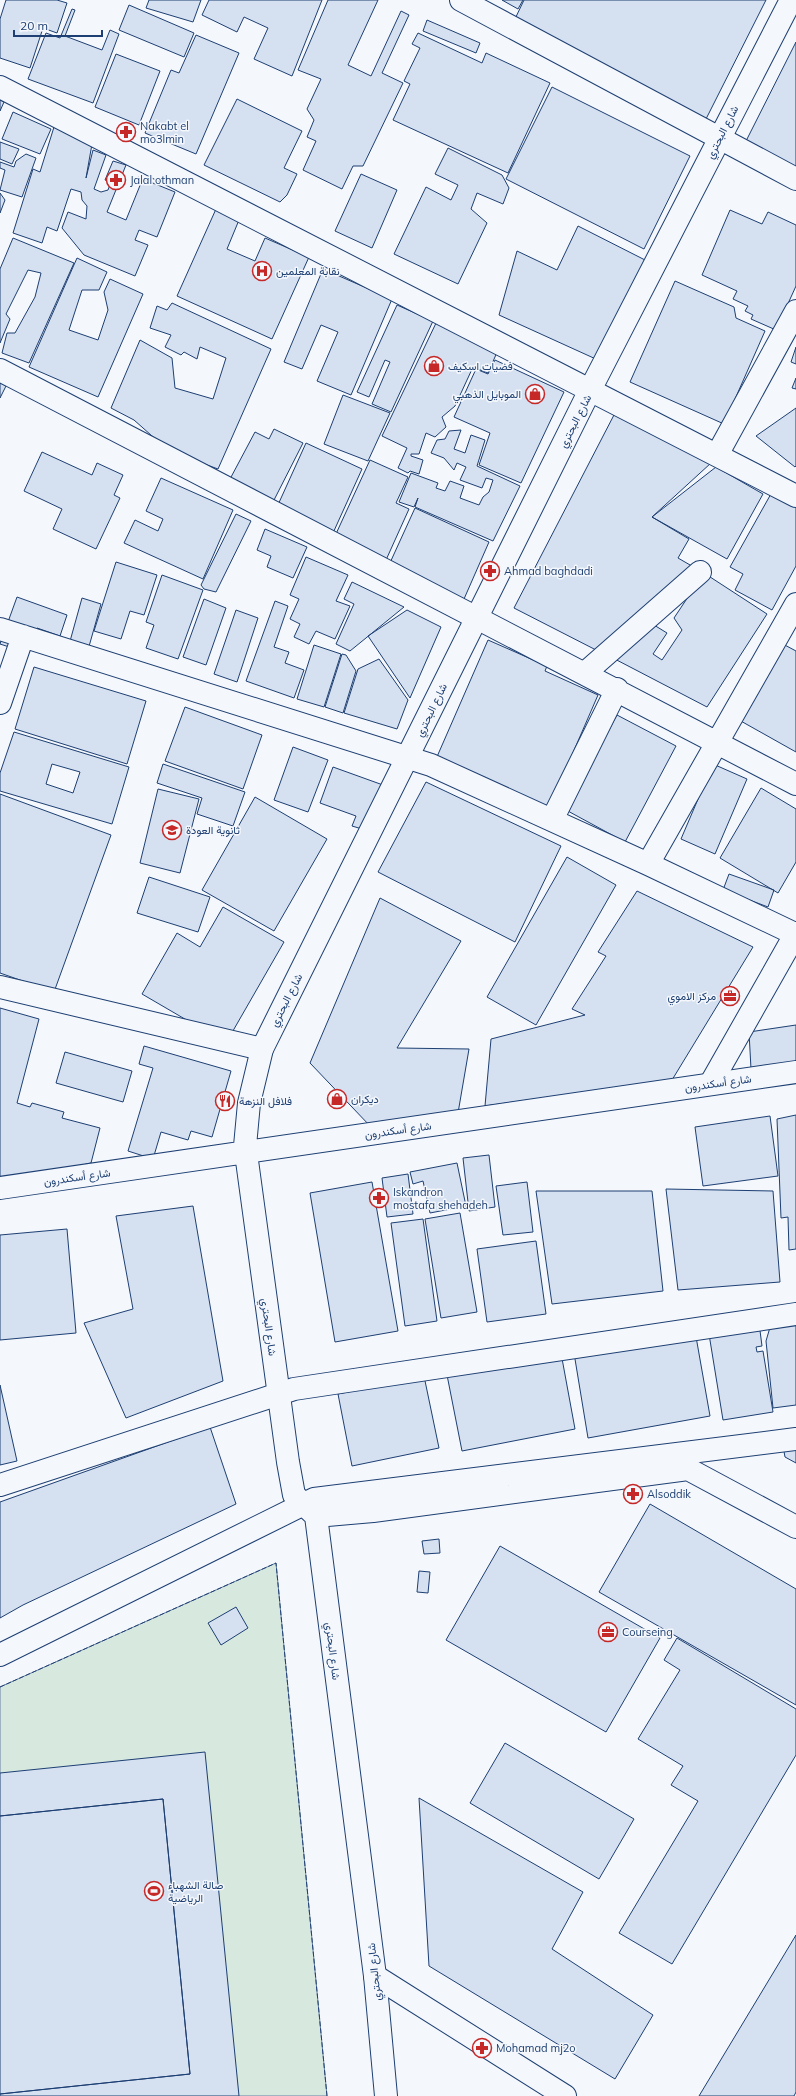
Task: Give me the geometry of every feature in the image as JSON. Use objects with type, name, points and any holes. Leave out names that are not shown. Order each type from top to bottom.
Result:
[{"type":"street","points":[[461,0],[796,179]]},
{"type":"street","name":"شارع البحتري","points":[[386,2096],[375,1976],[310,1510],[294,1495],[245,1152],[249,1103],[262,1049],[590,390],[791,0]]},
{"type":"street","points":[[0,87],[796,496]]},
{"type":"street","points":[[717,456],[796,311]]},
{"type":"street","points":[[0,370],[617,689],[796,784]]},
{"type":"street","points":[[585,673],[700,572]]},
{"type":"street","points":[[648,864],[796,604]]},
{"type":"street","points":[[0,629],[407,757],[431,766],[648,864],[796,934],[711,1083]]},
{"type":"street","points":[[0,704],[23,636]]},
{"type":"street","points":[[552,820],[617,689]]},
{"type":"street","points":[[0,987],[262,1049]]},
{"type":"street","name":"شارع أسكندرون","points":[[0,1188],[711,1083],[796,1072]]},
{"type":"street","points":[[0,1485],[294,1389],[796,1314]]},
{"type":"street","points":[[310,1510],[314,1499],[796,1439]]},
{"type":"street","points":[[0,1655],[310,1510],[373,1511],[688,1469],[796,1527]]},
{"type":"street","points":[[375,1976],[565,2096]]},
{"type":"shaded area","name":"صالة الشهباء الرياضية","points":[[276,1563],[327,2096],[0,2096],[0,1687]]},
{"type":"building","points":[[6,0],[57,0],[67,3],[57,33],[43,28],[30,68],[0,58],[0,19]]},
{"type":"building","points":[[149,0],[201,0],[193,22],[146,8]]},
{"type":"building","points":[[209,0],[322,0],[292,76],[254,59],[268,28],[244,17],[237,32],[202,15]]},
{"type":"building","points":[[328,0],[378,0],[348,65],[371,76],[401,11],[409,15],[382,73],[403,83],[363,166],[353,166],[342,189],[303,170],[316,141],[307,137],[314,120],[307,109],[321,79],[298,70]]},
{"type":"building","points":[[502,0],[523,0],[518,9]]},
{"type":"building","points":[[524,0],[766,0],[706,119],[514,21]]},
{"type":"building","points":[[129,5],[194,33],[184,57],[119,30]]},
{"type":"building","points":[[72,9],[75,10],[65,36],[102,50],[110,30],[119,34],[93,103],[28,79],[46,33],[60,38]]},
{"type":"building","points":[[427,20],[480,43],[476,53],[423,31]]},
{"type":"building","points":[[418,33],[482,63],[486,53],[550,83],[508,173],[393,120],[410,84],[404,81],[420,48],[412,44]]},
{"type":"building","points":[[196,35],[239,53],[196,154],[145,133],[171,70],[179,73]]},
{"type":"building","points":[[796,42],[796,171],[744,145]]},
{"type":"building","points":[[116,54],[160,71],[139,125],[95,107]]},
{"type":"building","points":[[552,87],[690,156],[644,249],[506,179]]},
{"type":"building","points":[[237,99],[302,131],[284,168],[297,174],[287,195],[280,202],[204,165]]},
{"type":"building","points":[[0,100],[4,102],[0,111]]},
{"type":"building","points":[[13,112],[51,129],[40,154],[2,139]]},
{"type":"building","points":[[54,127],[92,144],[86,178],[93,150],[106,155],[94,189],[101,192],[108,190],[111,182],[105,180],[113,161],[126,165],[107,212],[126,220],[141,183],[137,182],[138,177],[175,192],[157,237],[139,230],[135,240],[148,245],[135,276],[84,255],[62,228],[68,212],[86,219],[87,206],[82,200],[81,192],[71,189],[57,231],[47,227],[42,243],[13,233],[33,169],[40,172]]},
{"type":"building","points":[[0,142],[19,149],[12,164],[0,159]]},
{"type":"building","points":[[448,148],[502,175],[509,188],[503,204],[477,193],[471,209],[487,223],[458,284],[394,254],[426,187],[451,200],[458,185],[435,174]]},
{"type":"building","points":[[26,154],[36,158],[22,197],[0,190],[5,170],[0,168],[0,162],[14,167],[16,161]]},
{"type":"building","points":[[361,174],[397,190],[372,248],[335,231]]},
{"type":"building","points":[[0,193],[5,200],[0,213]]},
{"type":"building","points":[[216,209],[239,220],[227,249],[255,261],[265,238],[309,257],[272,339],[177,296]]},
{"type":"building","points":[[730,210],[762,224],[768,212],[796,225],[796,286],[776,330],[751,319],[753,315],[745,311],[748,306],[733,299],[737,291],[702,275]]},
{"type":"building","points":[[578,226],[649,262],[598,360],[499,315],[517,251],[557,270]]},
{"type":"building","points":[[13,238],[74,263],[29,363],[2,353],[7,333],[15,333],[35,297],[41,273],[28,270],[6,314],[10,319],[0,343],[0,269]]},
{"type":"building","points":[[77,258],[107,272],[99,290],[82,290],[69,330],[98,340],[108,310],[104,292],[110,279],[143,294],[98,397],[29,367]]},
{"type":"building","points":[[323,269],[392,299],[351,395],[317,381],[338,332],[321,325],[302,369],[284,362]]},
{"type":"building","points":[[675,281],[734,307],[736,318],[765,331],[724,424],[630,382]]},
{"type":"building","points":[[172,303],[271,349],[218,469],[169,451],[134,420],[111,408],[140,340],[172,358],[175,388],[213,399],[226,358],[200,347],[197,359],[184,352],[181,355],[165,347],[171,335],[150,328],[157,306],[167,310]]},
{"type":"building","points":[[397,305],[433,321],[391,412],[372,404],[390,362],[385,360],[369,397],[357,392]]},
{"type":"building","points":[[437,321],[498,350],[488,373],[473,367],[455,406],[442,417],[446,427],[435,437],[426,433],[419,454],[411,454],[411,456],[423,460],[419,474],[410,471],[408,473],[398,468],[407,448],[382,436]]},
{"type":"building","points":[[796,347],[796,364],[791,362]]},
{"type":"building","points":[[495,360],[564,392],[521,483],[479,465],[490,433],[454,417],[476,369],[488,374]]},
{"type":"building","points":[[796,378],[796,389],[792,388]]},
{"type":"building","points":[[0,383],[6,386],[0,398]]},
{"type":"building","points":[[343,395],[390,413],[368,461],[324,444]]},
{"type":"building","points":[[796,408],[796,466],[795,467],[756,436]]},
{"type":"building","points":[[615,413],[711,463],[652,517],[689,539],[678,558],[697,569],[598,651],[514,608]]},
{"type":"building","points":[[274,429],[303,443],[273,502],[230,479],[255,432],[269,439]]},
{"type":"building","points":[[461,430],[454,449],[465,453],[471,435],[485,440],[477,466],[520,486],[493,541],[415,507],[418,498],[414,507],[399,502],[411,473],[438,483],[436,488],[445,491],[450,481],[464,486],[460,498],[479,505],[483,497],[489,492],[493,480],[486,478],[482,488],[460,480],[466,467],[457,463],[454,470],[444,458],[431,453],[437,440],[445,439],[449,431]]},
{"type":"building","points":[[306,443],[362,469],[333,533],[277,507]]},
{"type":"building","points":[[42,452],[92,475],[97,463],[123,475],[114,495],[120,498],[96,549],[53,529],[62,509],[24,491]]},
{"type":"building","points":[[370,460],[408,477],[396,503],[409,509],[386,560],[335,536]]},
{"type":"building","points":[[716,467],[763,494],[727,559],[652,517]]},
{"type":"building","points":[[161,478],[233,510],[203,579],[124,543],[135,520],[158,531],[163,519],[146,511]]},
{"type":"building","points":[[772,492],[796,504],[796,566],[772,610],[735,590],[743,574],[730,567]]},
{"type":"building","points":[[415,508],[489,542],[464,599],[389,565]]},
{"type":"building","points":[[236,514],[251,521],[216,592],[204,589],[201,585]]},
{"type":"building","points":[[265,529],[307,547],[293,578],[267,567],[271,556],[257,550]]},
{"type":"building","points":[[306,557],[348,575],[336,601],[350,606],[335,639],[316,631],[309,644],[294,637],[300,624],[290,619],[299,599],[290,595]]},
{"type":"building","points":[[116,562],[157,575],[144,615],[130,611],[121,639],[94,631]]},
{"type":"building","points":[[704,573],[767,614],[707,707],[609,656],[654,625],[667,633],[653,654],[662,660],[682,630],[674,618]]},
{"type":"building","points":[[162,575],[203,590],[178,659],[146,648],[154,625],[146,622]]},
{"type":"building","points":[[352,582],[404,607],[350,651],[336,644],[354,604],[344,599]]},
{"type":"building","points":[[17,597],[67,615],[60,636],[37,628],[28,653],[0,644]]},
{"type":"building","points":[[82,598],[101,604],[86,657],[67,652]]},
{"type":"building","points":[[204,599],[226,608],[206,665],[183,657]]},
{"type":"building","points":[[275,601],[288,606],[274,647],[289,652],[285,663],[304,670],[294,698],[246,681]]},
{"type":"building","points":[[236,610],[258,618],[237,682],[214,674]]},
{"type":"building","points":[[407,610],[441,627],[410,698],[368,636]]},
{"type":"building","points":[[488,640],[547,666],[545,671],[598,695],[549,808],[436,759]]},
{"type":"building","points":[[781,643],[796,651],[796,752],[739,720]]},
{"type":"building","points":[[314,645],[341,654],[324,707],[297,699]]},
{"type":"building","points":[[342,654],[346,655],[356,671],[343,713],[325,707]]},
{"type":"building","points":[[379,659],[408,700],[397,729],[344,713],[358,669]]},
{"type":"building","points":[[34,667],[146,701],[127,764],[15,729]]},
{"type":"building","points":[[185,707],[262,735],[243,789],[165,761]]},
{"type":"building","points":[[617,715],[676,746],[625,842],[566,810]]},
{"type":"building","points":[[14,732],[129,767],[112,824],[0,791],[0,773]],"holes":[[[52,764],[80,772],[73,793],[46,784]]]},
{"type":"building","points":[[293,747],[328,760],[308,812],[274,800]]},
{"type":"building","points":[[163,764],[245,792],[233,826],[197,814],[202,798],[157,783]]},
{"type":"building","points":[[713,764],[747,779],[715,854],[681,839]]},
{"type":"building","points":[[333,767],[383,785],[362,829],[352,826],[356,816],[320,803]]},
{"type":"building","points":[[426,782],[561,846],[515,942],[378,872]]},
{"type":"building","points":[[761,788],[796,809],[796,862],[778,893],[720,858]]},
{"type":"building","points":[[158,789],[199,799],[180,873],[140,863]]},
{"type":"building","points":[[0,794],[111,835],[54,992],[0,973]]},
{"type":"building","points":[[255,797],[327,839],[274,931],[202,890]]},
{"type":"building","points":[[567,857],[616,885],[536,1025],[487,997]]},
{"type":"building","points":[[729,874],[774,890],[768,907],[723,890]]},
{"type":"building","points":[[149,877],[210,897],[198,932],[137,913]]},
{"type":"building","points":[[637,891],[753,947],[672,1080],[485,1106],[491,1039],[585,1015],[572,1009],[606,956],[598,952]]},
{"type":"building","points":[[380,898],[461,941],[397,1048],[469,1049],[458,1113],[371,1127],[310,1063]]},
{"type":"building","points":[[223,907],[284,942],[226,1043],[142,994],[177,933],[200,947]]},
{"type":"building","points":[[0,1008],[39,1019],[17,1103],[30,1107],[32,1103],[64,1112],[62,1118],[100,1128],[91,1163],[0,1184]]},
{"type":"building","points":[[796,1025],[796,1064],[751,1069],[749,1032]]},
{"type":"building","points":[[144,1046],[231,1071],[212,1137],[191,1131],[188,1140],[161,1132],[153,1159],[128,1151],[153,1068],[139,1064]]},
{"type":"building","points":[[65,1052],[132,1071],[123,1102],[56,1083]]},
{"type":"building","points":[[796,1115],[796,1249],[789,1250],[788,1217],[781,1218],[777,1119]]},
{"type":"building","points":[[770,1116],[778,1176],[703,1186],[695,1127]]},
{"type":"building","points":[[489,1155],[495,1207],[469,1211],[463,1158]]},
{"type":"building","points":[[457,1163],[466,1206],[430,1213],[423,1181],[413,1184],[410,1172]]},
{"type":"building","points":[[408,1174],[413,1214],[387,1217],[382,1178]]},
{"type":"building","points":[[372,1182],[398,1331],[335,1342],[310,1193]]},
{"type":"building","points":[[527,1182],[533,1232],[503,1235],[496,1186]]},
{"type":"building","points":[[666,1189],[773,1191],[780,1282],[678,1290]]},
{"type":"building","points":[[536,1191],[652,1191],[663,1291],[552,1304]]},
{"type":"building","points":[[193,1206],[223,1381],[126,1418],[84,1323],[133,1309],[116,1216]]},
{"type":"building","points":[[460,1213],[477,1312],[441,1318],[425,1219]]},
{"type":"building","points":[[423,1219],[437,1321],[405,1326],[391,1223]]},
{"type":"building","points":[[67,1229],[76,1333],[0,1340],[0,1235]]},
{"type":"building","points":[[536,1241],[546,1314],[487,1322],[477,1249]]},
{"type":"building","points":[[796,1315],[796,1405],[773,1408],[766,1341],[773,1317]]},
{"type":"building","points":[[759,1323],[762,1346],[756,1347],[757,1352],[763,1351],[773,1412],[723,1420],[708,1328]]},
{"type":"building","points":[[695,1331],[710,1416],[588,1438],[574,1353]]},
{"type":"building","points":[[561,1353],[575,1429],[462,1451],[447,1375]]},
{"type":"building","points":[[424,1376],[439,1448],[352,1466],[338,1394]]},
{"type":"building","points":[[0,1385],[17,1461],[0,1465]]},
{"type":"building","points":[[210,1427],[236,1504],[23,1605],[0,1618],[0,1502]]},
{"type":"building","points":[[796,1445],[796,1463],[785,1457],[783,1446]]},
{"type":"building","points":[[650,1504],[796,1589],[796,1705],[599,1592]]},
{"type":"building","points":[[439,1539],[440,1553],[424,1554],[422,1541]]},
{"type":"building","points":[[500,1546],[660,1638],[606,1732],[446,1640]]},
{"type":"building","points":[[419,1571],[430,1572],[428,1593],[417,1592]]},
{"type":"building","points":[[236,1607],[248,1628],[221,1645],[208,1623]]},
{"type":"building","points":[[677,1638],[796,1709],[796,1755],[672,1964],[619,1933],[698,1801],[671,1785],[683,1766],[638,1739],[680,1670],[664,1660]]},
{"type":"building","points":[[505,1743],[634,1819],[599,1879],[470,1803]]},
{"type":"building","points":[[205,1752],[239,2096],[0,2096],[0,2094],[190,2074],[163,1799],[0,1816],[0,1773]]},
{"type":"building","points":[[419,1798],[583,1892],[552,1949],[653,2015],[615,2079],[429,1966]]},
{"type":"building","name":"صالة الشهباء الرياضية","points":[[163,1799],[190,2074],[0,2094],[0,1816]]},
{"type":"building","points":[[796,1935],[796,2092],[794,2096],[699,2096]]},
{"type":"fence","points":[[0,1687],[276,1563],[327,2096]]},
{"type":"place","name":"Nakabt el mo3lmin","points":[[126,132]]},
{"type":"place","name":"Jalal othman","points":[[116,180]]},
{"type":"place","name":"نقابة المعلمين","points":[[262,271]]},
{"type":"place","name":"فضيات اسكيف","points":[[434,366]]},
{"type":"place","name":"الموبايل الذهبي","points":[[535,394]]},
{"type":"place","name":"Ahmad baghdadi","points":[[490,571]]},
{"type":"place","name":"ثانوية العودة","points":[[172,830]]},
{"type":"place","name":"مركز الاموي","points":[[730,996]]},
{"type":"place","name":"ديكران","points":[[337,1099]]},
{"type":"place","name":"فلافل النزهة","points":[[225,1101]]},
{"type":"place","name":"Iskandron mostafa shehadeh","points":[[379,1198]]},
{"type":"place","name":"Alsoddik","points":[[633,1494]]},
{"type":"place","name":"Courseing","points":[[608,1632]]},
{"type":"place","name":"صالة الشهباء الرياضية","points":[[154,1891]]},
{"type":"place","name":"Mohamad mj2o","points":[[482,2048]]}]
